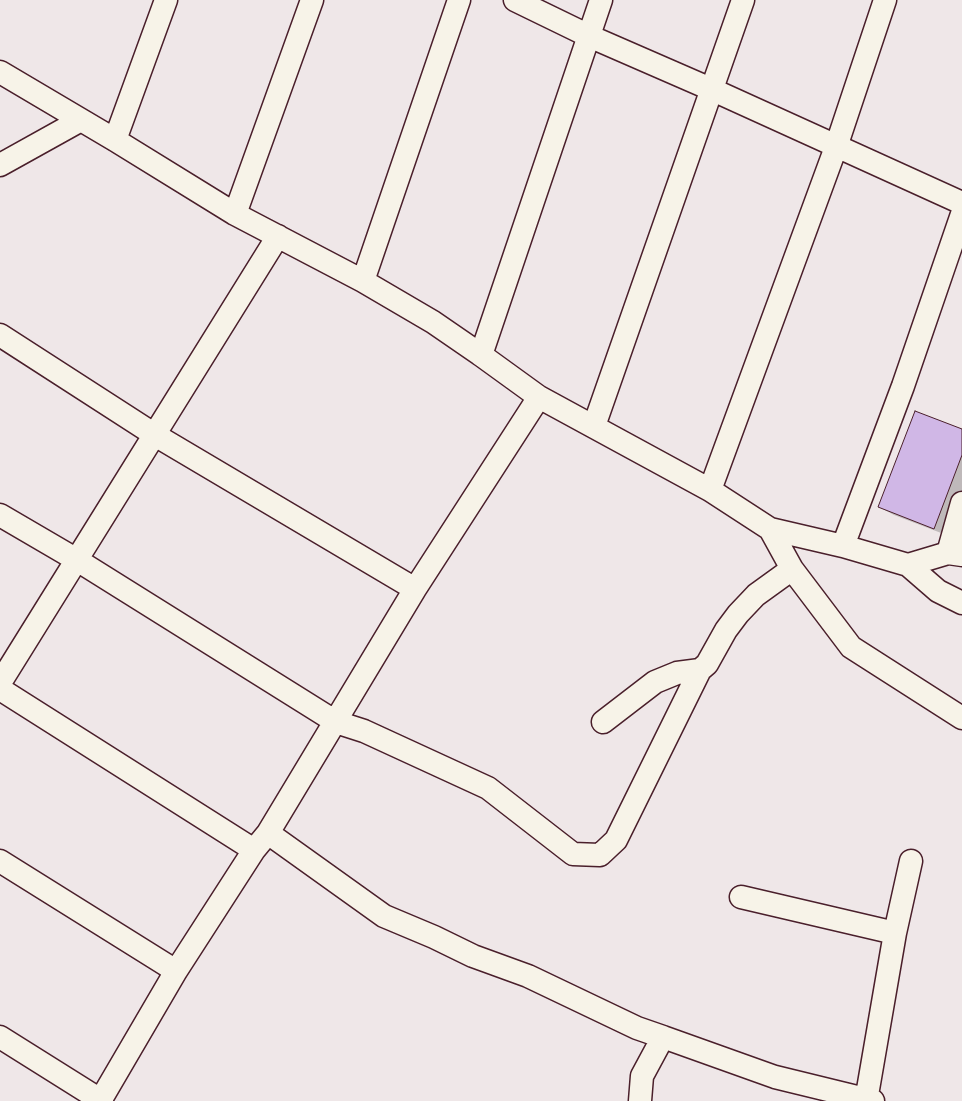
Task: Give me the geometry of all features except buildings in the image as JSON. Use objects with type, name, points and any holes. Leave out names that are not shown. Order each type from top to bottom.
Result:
[{"type":"street","points":[[115,140],[166,0]]},
{"type":"street","points":[[235,214],[312,0]]},
{"type":"street","points":[[363,281],[459,0]]},
{"type":"street","points":[[515,0],[589,36],[713,90],[962,203]]},
{"type":"street","points":[[482,355],[601,0]]},
{"type":"street","points":[[594,426],[713,90],[743,0]]},
{"type":"street","points":[[710,490],[836,146],[885,0]]},
{"type":"street","points":[[0,72],[82,120],[235,214],[363,281],[433,322],[482,355],[539,397],[710,490],[770,529],[843,546],[908,565],[938,591],[962,603]]},
{"type":"street","points":[[0,165],[82,120]]},
{"type":"street","points":[[843,546],[903,386],[962,214]]},
{"type":"street","points":[[0,683],[278,236]]},
{"type":"street","points":[[2,341],[155,435],[415,589]]},
{"type":"street","points":[[0,1037],[101,1101],[176,971],[254,850],[268,833],[415,589],[539,397]]},
{"type":"street","points":[[908,565],[955,554],[962,503]]},
{"type":"street","points":[[0,515],[77,560],[336,722],[364,731],[488,788],[573,854],[600,856],[616,840],[700,670],[707,664],[726,630],[738,614],[756,595],[792,569]]},
{"type":"street","points":[[770,529],[792,569],[851,647],[962,718]]},
{"type":"street","points":[[603,722],[655,682],[677,673],[700,670]]},
{"type":"street","points":[[0,689],[254,850]]},
{"type":"street","points":[[268,833],[384,916],[434,937],[473,956],[528,976],[637,1028],[775,1078],[869,1100],[895,934],[911,860]]},
{"type":"street","points":[[0,861],[176,971]]},
{"type":"street","points":[[740,898],[895,934]]},
{"type":"street","points":[[640,1101],[642,1076],[663,1037]]}]
